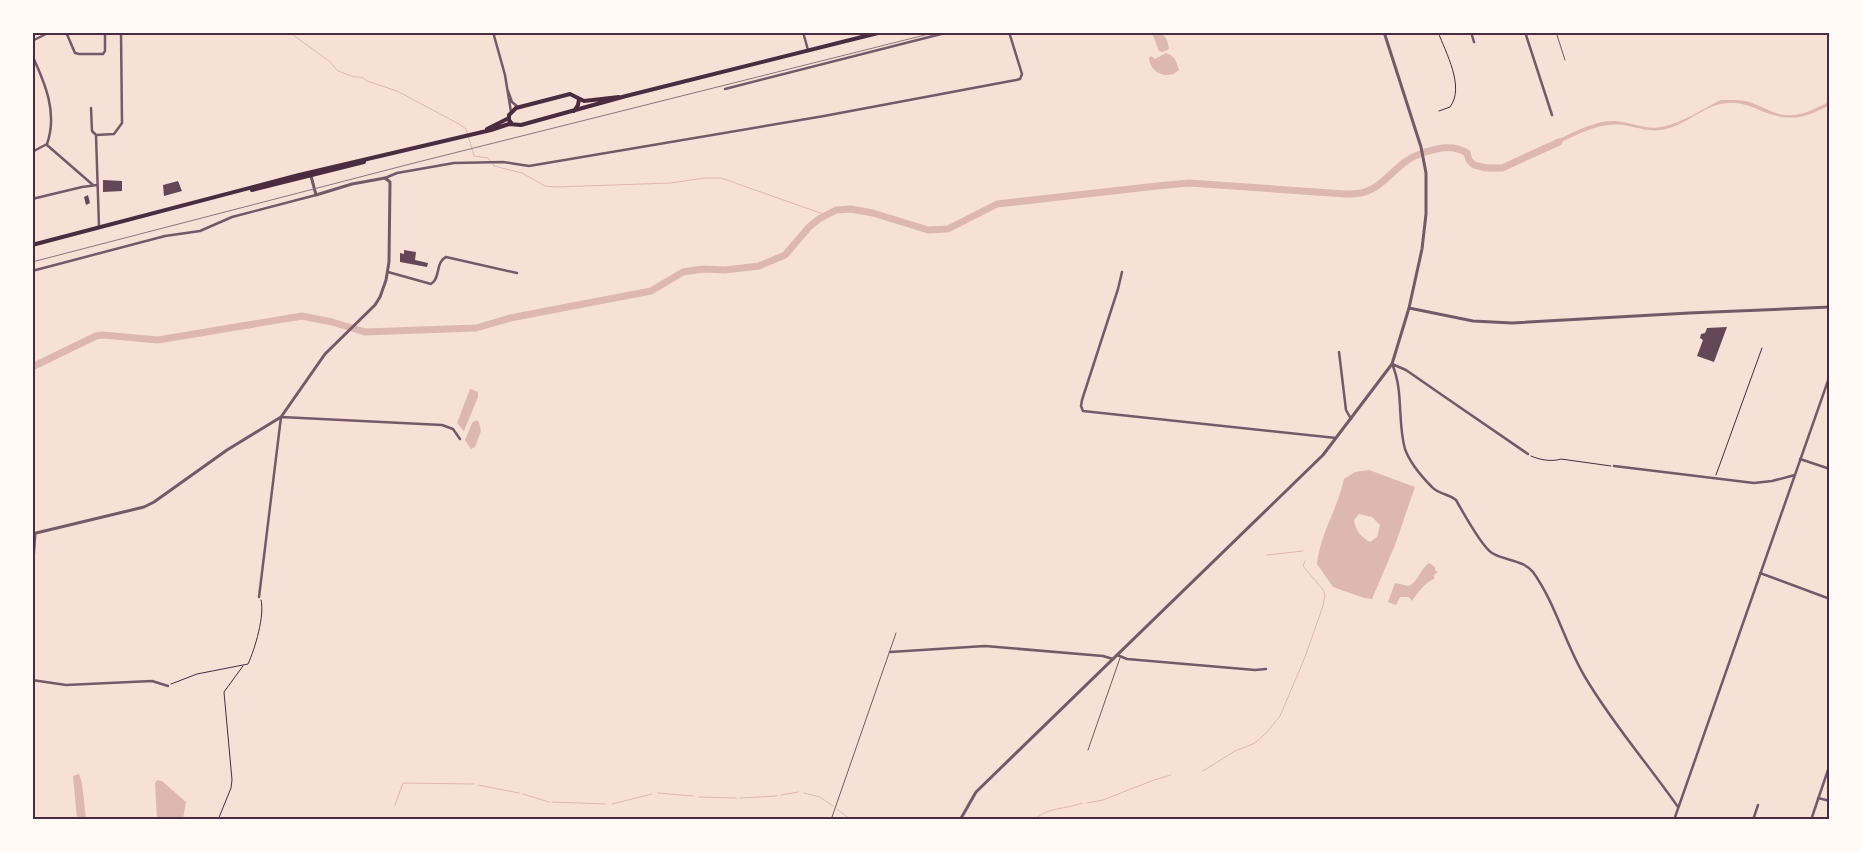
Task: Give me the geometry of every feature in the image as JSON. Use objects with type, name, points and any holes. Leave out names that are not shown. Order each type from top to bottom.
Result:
[{"type":"main road","points":[[32,245],[99,229],[299,175],[512,124],[521,125],[626,96],[882,32]]},
{"type":"main road","points":[[512,124],[509,118],[510,112],[519,107],[570,94],[579,99],[593,100],[626,96]]},
{"type":"main road","points":[[574,111],[579,99]]},
{"type":"main road","points":[[478,133],[498,125],[509,118]]},
{"type":"main road","points":[[236,193],[261,189],[383,156]]},
{"type":"street","points":[[32,41],[50,32]]},
{"type":"street","points":[[66,32],[75,53],[79,54],[105,52],[105,32]]},
{"type":"street","points":[[96,135],[114,134],[122,123],[121,32]]},
{"type":"street","points":[[493,32],[512,102],[519,107]]},
{"type":"street","points":[[803,32],[809,51]]},
{"type":"street","points":[[725,90],[949,32]]},
{"type":"street","points":[[32,271],[165,236],[200,231],[232,217],[352,184],[385,178],[397,173],[454,163],[510,162],[530,166],[824,116],[1016,80],[1020,79],[1022,74],[1009,32]]},
{"type":"street","points":[[960,820],[976,792],[1113,659],[1119,656],[1323,455],[1392,364],[1409,308],[1422,248],[1425,227],[1426,187],[1425,160],[1384,32]]},
{"type":"street","points":[[1471,32],[1474,42]]},
{"type":"street","points":[[1525,32],[1552,115]]},
{"type":"street","points":[[32,55],[47,88],[50,106],[50,133],[47,144],[32,152]]},
{"type":"street","points":[[32,70],[38,68]]},
{"type":"street","points":[[508,89],[510,112]]},
{"type":"street","points":[[91,108],[92,131],[96,135],[99,229]]},
{"type":"street","points":[[47,144],[93,185]]},
{"type":"street","points":[[311,176],[316,195]]},
{"type":"street","points":[[32,575],[34,534],[144,507],[154,502],[227,450],[281,417],[314,368],[380,298],[388,272],[390,182],[385,178]]},
{"type":"street","points":[[32,199],[97,185]]},
{"type":"street","points":[[388,272],[431,284],[436,279],[440,262],[446,257],[517,273]]},
{"type":"street","points":[[1122,272],[1082,400],[1081,406],[1083,411],[1337,438]]},
{"type":"street","points":[[1409,308],[1473,321],[1512,323],[1830,307]]},
{"type":"street","points":[[1339,352],[1346,410],[1351,419]]},
{"type":"street","points":[[1392,364],[1406,370],[1528,454]]},
{"type":"street","points":[[1392,364],[1396,375],[1402,435],[1411,461],[1434,490],[1456,500],[1490,552],[1526,565],[1533,572],[1545,591],[1586,679],[1678,807]]},
{"type":"street","points":[[1674,820],[1830,375]]},
{"type":"street","points":[[281,417],[442,425],[453,429],[460,440]]},
{"type":"street","points":[[259,597],[281,417]]},
{"type":"street","points":[[1800,459],[1830,470]]},
{"type":"street","points":[[1614,466],[1759,483],[1795,475]]},
{"type":"street","points":[[1760,573],[1830,599]]},
{"type":"street","points":[[890,652],[999,646],[1103,656],[1113,659]]},
{"type":"street","points":[[1119,656],[1227,668],[1266,669]]},
{"type":"street","points":[[32,680],[66,685],[152,681],[168,686]]},
{"type":"street","points":[[1811,820],[1830,764]]},
{"type":"street","points":[[1818,798],[1830,801]]},
{"type":"street","points":[[1753,820],[1758,805]]},
{"type":"lane","points":[[1556,32],[1565,60]]},
{"type":"lane","points":[[831,820],[896,633]]},
{"type":"lane","points":[[1088,750],[1119,656]]},
{"type":"path","points":[[1438,32],[1457,91],[1450,107],[1439,111]]},
{"type":"path","points":[[1715,478],[1762,348]]},
{"type":"path","points":[[1528,454],[1540,459],[1556,461],[1561,459],[1614,466]]},
{"type":"path","points":[[218,820],[231,788],[232,780],[224,692],[244,666],[248,664],[262,611],[259,597]]},
{"type":"path","points":[[168,686],[176,681],[197,674],[244,666]]},
{"type":"shaded area","points":[[1152,33],[1162,33],[1167,40],[1169,49],[1163,52],[1159,51]]},
{"type":"shaded area","points":[[1166,53],[1173,57],[1179,70],[1170,75],[1160,74],[1156,71],[1149,58],[1151,56],[1155,59]]},
{"type":"shaded area","points":[[1721,100],[1748,102],[1785,115],[1803,113],[1829,102],[1830,105],[1805,116],[1790,118],[1774,115],[1742,104],[1719,104],[1670,128],[1652,130],[1623,125],[1604,126],[1586,131],[1552,147],[1550,144],[1582,128],[1607,121],[1655,128],[1669,125],[1685,119]]},
{"type":"shaded area","points":[[470,389],[478,392],[478,397],[464,431],[457,423]]},
{"type":"shaded area","points":[[476,420],[479,422],[481,431],[475,447],[471,449],[465,440],[472,423]]},
{"type":"shaded area","points":[[1369,470],[1415,487],[1395,545],[1372,599],[1333,587],[1317,564],[1325,532],[1344,479],[1355,472]],"holes":[[[1359,514],[1372,517],[1380,525],[1377,537],[1370,542],[1359,533],[1354,520]]]},
{"type":"shaded area","points":[[1429,563],[1438,572],[1434,575],[1434,579],[1424,585],[1412,601],[1409,597],[1400,597],[1396,605],[1388,602],[1395,583],[1409,586]]},
{"type":"shaded area","points":[[79,774],[82,783],[86,819],[77,819],[73,776]]},
{"type":"shaded area","points":[[157,780],[162,781],[186,802],[183,819],[157,819],[155,783]]},
{"type":"building","points":[[103,180],[122,181],[122,191],[103,192]]},
{"type":"building","points":[[178,181],[182,191],[164,196],[163,185]]},
{"type":"building","points":[[88,195],[90,203],[86,205],[84,197]]},
{"type":"building","points":[[404,250],[416,252],[415,260],[428,263],[427,267],[400,262],[400,253],[404,254]]},
{"type":"building","points":[[1727,327],[1714,362],[1697,356],[1703,340],[1700,338],[1701,334],[1705,333],[1707,328]]},
{"type":"waterway","points":[[289,32],[329,61],[338,71],[354,77],[362,77],[367,81],[397,91],[459,124],[466,129],[474,156],[488,158],[494,166],[522,173],[545,186],[671,183],[704,178],[721,178],[826,215]]},
{"type":"waterway","points":[[1422,153],[1440,148],[1456,148],[1467,153],[1469,160],[1474,165],[1486,168],[1502,168],[1559,142]]},
{"type":"waterway","points":[[32,367],[96,336],[158,340],[302,316],[332,322],[365,332],[476,328],[510,318],[651,291],[683,272],[759,266],[785,255],[809,227],[836,210],[851,209],[873,213],[928,230],[948,229],[997,204],[1189,183],[1357,194],[1377,186],[1404,162],[1420,154]]},
{"type":"waterway","points":[[1267,555],[1303,551]]},
{"type":"waterway","points":[[1203,771],[1235,751],[1255,743],[1280,716],[1305,657],[1325,595],[1303,566],[1305,561]]},
{"type":"waterway","points":[[1087,803],[1103,800],[1171,775]]},
{"type":"waterway","points":[[395,805],[403,783],[474,784]]},
{"type":"waterway","points":[[478,785],[519,793]]},
{"type":"waterway","points":[[781,795],[798,792]]},
{"type":"waterway","points":[[658,793],[693,796]]},
{"type":"waterway","points":[[804,793],[820,797],[833,806]]},
{"type":"waterway","points":[[523,794],[549,802]]},
{"type":"waterway","points":[[612,804],[652,794]]},
{"type":"waterway","points":[[740,798],[777,796]]},
{"type":"waterway","points":[[699,797],[736,798]]},
{"type":"waterway","points":[[552,802],[605,804]]},
{"type":"waterway","points":[[1034,820],[1045,812],[1082,803]]},
{"type":"waterway","points":[[837,809],[851,820]]},
{"type":"railway","points":[[32,262],[414,163],[937,32]]}]
